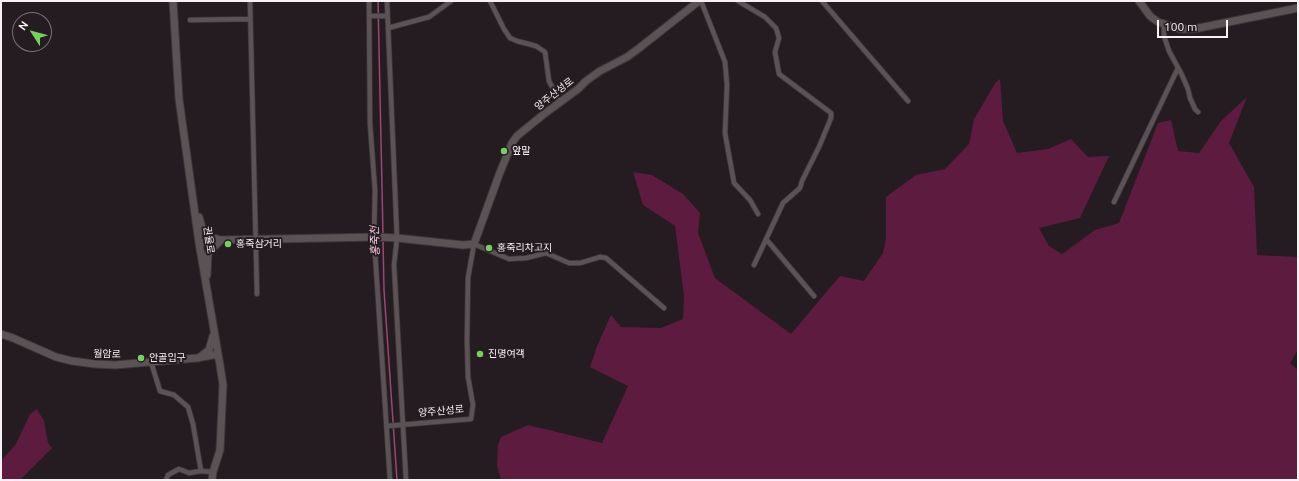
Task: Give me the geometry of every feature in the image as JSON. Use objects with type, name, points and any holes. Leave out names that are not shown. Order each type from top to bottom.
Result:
[{"type":"street","name":"권율로","points":[[173,1],[178,99],[222,385],[220,450],[212,480]]},
{"type":"street","points":[[250,1],[250,46],[258,294]]},
{"type":"street","points":[[369,1],[370,124],[375,190],[376,237],[390,480]]},
{"type":"street","points":[[387,1],[397,238],[394,265],[406,480]]},
{"type":"street","points":[[388,28],[429,17],[451,1]]},
{"type":"street","points":[[490,1],[510,38],[536,46],[545,52],[549,81],[560,102]]},
{"type":"street","points":[[700,1],[725,62],[727,85],[725,133],[734,183],[750,200],[758,214]]},
{"type":"street","name":"양주산성로","points":[[404,424],[471,419],[473,405],[468,377],[467,340],[468,278],[474,244],[512,143],[517,136],[600,71],[638,50],[700,1]]},
{"type":"street","points":[[738,1],[764,17],[776,28],[779,38],[775,52],[779,74],[831,113],[831,118],[800,188],[783,203],[754,265]]},
{"type":"street","points":[[822,1],[908,101]]},
{"type":"street","points":[[1139,1],[1150,16],[1164,25],[1180,29],[1194,29],[1298,8]]},
{"type":"street","points":[[369,16],[387,16]]},
{"type":"street","points":[[190,20],[250,19]]},
{"type":"street","points":[[1164,25],[1164,36],[1169,51],[1188,89],[1195,109],[1198,112]]},
{"type":"street","points":[[1114,202],[1178,68]]},
{"type":"street","points":[[194,205],[198,213],[203,232],[211,238],[221,240]]},
{"type":"street","points":[[199,243],[221,240],[376,237],[463,245],[474,244],[509,259],[526,258],[546,253],[569,263],[580,263],[606,258],[664,308]]},
{"type":"street","points":[[766,239],[814,296]]},
{"type":"street","points":[[206,287],[208,253],[221,240]]},
{"type":"street","points":[[197,358],[209,350],[214,332]]},
{"type":"street","name":"월암로","points":[[1,334],[45,353],[72,361],[106,365],[197,358],[218,354]]},
{"type":"street","points":[[197,358],[212,360],[220,366]]},
{"type":"street","points":[[151,362],[160,392],[174,395],[188,407],[193,424],[201,471]]},
{"type":"street","points":[[387,426],[404,424]]},
{"type":"street","points":[[166,480],[168,475],[179,469],[189,473],[201,471],[213,472]]},
{"type":"shaded area","points":[[1000,79],[1003,121],[1017,153],[1048,149],[1071,139],[1088,157],[1109,156],[1080,218],[1039,228],[1049,246],[1062,254],[1095,230],[1119,223],[1158,123],[1171,120],[1178,151],[1199,153],[1221,121],[1247,97],[1229,143],[1254,187],[1257,255],[1298,257],[1298,350],[1290,363],[1298,370],[1298,480],[501,480],[497,466],[498,445],[501,437],[528,425],[602,443],[628,386],[590,367],[611,315],[621,327],[661,328],[683,319],[684,296],[675,226],[643,205],[633,172],[652,175],[683,194],[700,213],[698,233],[715,278],[791,334],[840,276],[864,281],[883,253],[886,239],[886,197],[916,175],[945,169],[969,144],[974,119],[996,82]]},
{"type":"shaded area","points":[[37,409],[44,421],[48,443],[52,448],[20,480],[1,480],[1,461],[16,444],[30,414]]},
{"type":"waterway","name":"홍죽천","points":[[378,1],[383,235]]},
{"type":"waterway","name":"홍죽천","points":[[383,240],[384,290],[397,480]]},
{"type":"place","name":"앞말","points":[[504,151]]},
{"type":"place","name":"홍죽삼거리","points":[[228,244]]},
{"type":"place","name":"홍죽리차고지","points":[[489,248]]},
{"type":"place","name":"진명여객","points":[[480,354]]},
{"type":"place","name":"안골입구","points":[[141,358]]}]
